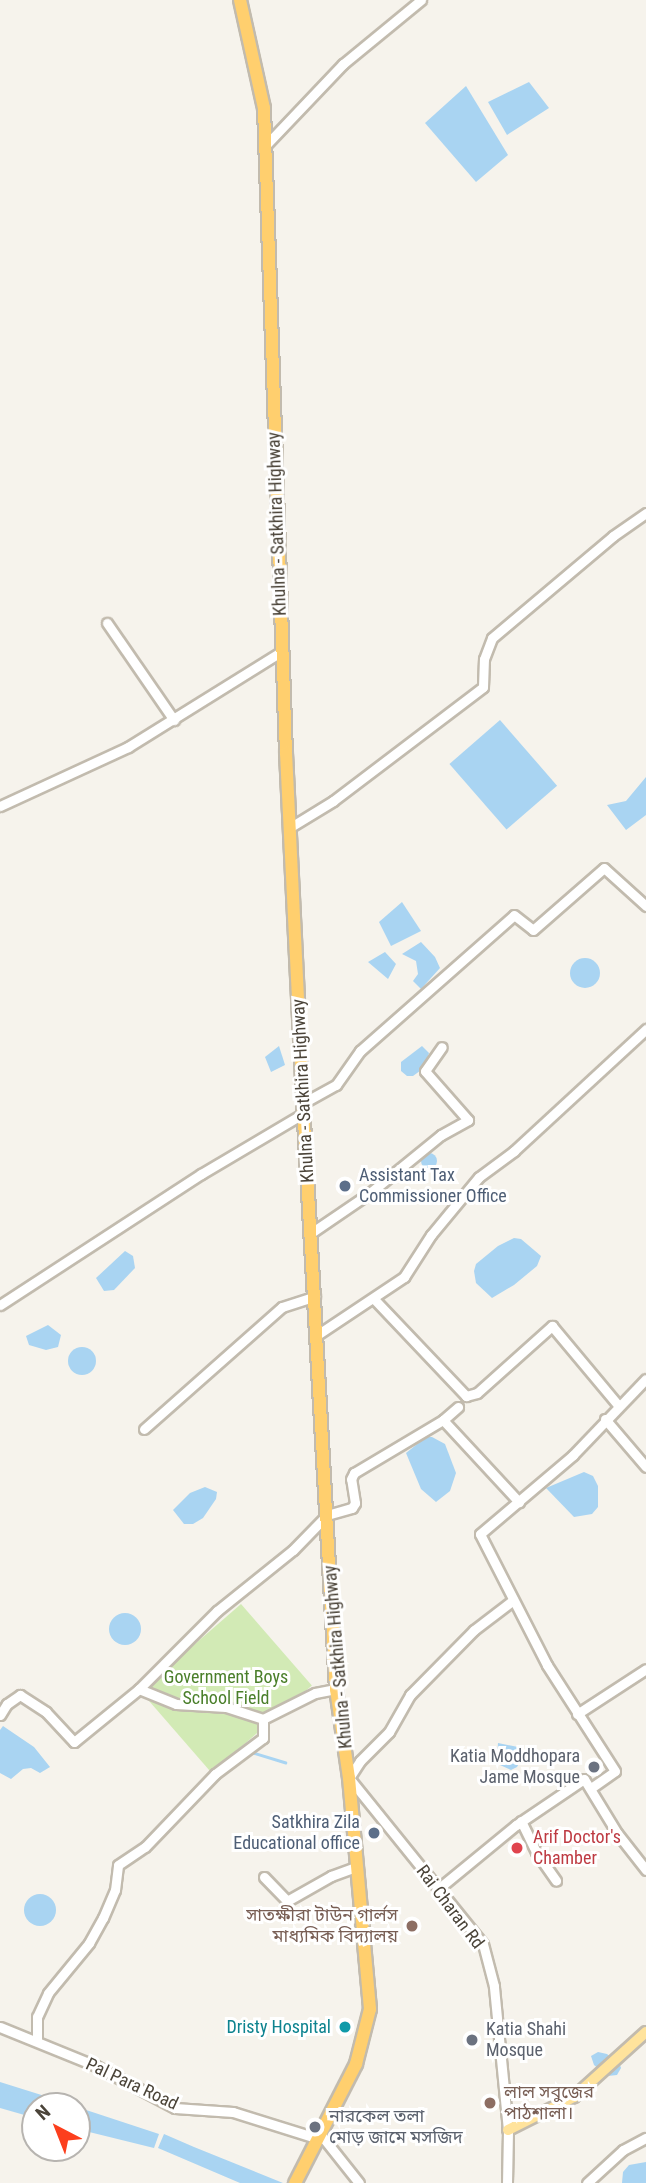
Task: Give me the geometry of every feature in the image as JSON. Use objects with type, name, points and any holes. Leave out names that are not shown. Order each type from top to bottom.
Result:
[{"type":"highway","name":"Khulna - Satkhira Highway","points":[[240,0],[264,108],[282,651],[303,1108],[336,1689],[349,1778],[370,2010],[356,2064],[295,2183]]},
{"type":"main road","points":[[508,2130],[574,2097],[646,2032]]},
{"type":"street","points":[[264,147],[343,64],[421,0]]},
{"type":"street","points":[[289,828],[333,800],[483,687],[484,659],[492,638],[593,552],[646,513]]},
{"type":"street","points":[[107,623],[174,720]]},
{"type":"street","points":[[0,806],[128,747],[282,651]]},
{"type":"street","points":[[0,1304],[336,1084],[360,1051],[514,915],[533,930],[604,869],[646,906]]},
{"type":"street","points":[[317,1335],[404,1277],[430,1235],[479,1177],[514,1151],[646,1029]]},
{"type":"street","points":[[311,1233],[370,1192],[441,1135],[468,1120],[425,1071],[442,1047]]},
{"type":"street","points":[[144,1429],[282,1307],[315,1296]]},
{"type":"street","points":[[374,1299],[466,1396],[477,1393],[552,1326],[618,1405]]},
{"type":"street","points":[[591,1787],[615,1771],[576,1714],[512,1601],[480,1534],[573,1455],[618,1405],[646,1379]]},
{"type":"street","points":[[0,1715],[7,1704],[20,1695],[46,1712],[74,1742],[139,1689],[217,1611],[293,1550],[327,1515],[352,1507],[355,1503],[351,1479],[355,1473],[443,1420],[458,1407]]},
{"type":"street","points":[[605,1419],[646,1467]]},
{"type":"street","points":[[443,1420],[519,1502]]},
{"type":"street","points":[[349,1778],[360,1761],[389,1732],[410,1695],[474,1630],[512,1601]]},
{"type":"street","points":[[576,1714],[646,1670]]},
{"type":"street","points":[[139,1689],[176,1704],[226,1707],[263,1719],[315,1693],[336,1689]]},
{"type":"street","points":[[37,2041],[37,2017],[42,2005],[103,1918],[116,1890],[118,1864],[145,1847],[215,1774],[263,1738],[263,1719]]},
{"type":"street","name":"Rai Charan Rd","points":[[349,1778],[483,1944],[494,1986],[508,2130],[507,2183]]},
{"type":"street","points":[[438,1889],[521,1821],[584,1779],[617,1833],[646,1870]]},
{"type":"street","points":[[521,1821],[536,1852],[556,1881]]},
{"type":"street","points":[[264,1877],[287,1901],[331,1876],[356,1867]]},
{"type":"street","name":"Pal Para Road","points":[[0,2027],[96,2066],[175,2108],[233,2112],[320,2137]]},
{"type":"street","points":[[320,2137],[359,2183]]},
{"type":"street","points":[[587,2183],[624,2150],[646,2138]]},
{"type":"green space","name":"Government Boys School Field","points":[[241,1604],[312,1686],[211,1773],[141,1691]]},
{"type":"water","points":[[529,82],[549,108],[507,135],[488,102]]},
{"type":"water","points":[[466,86],[508,155],[476,182],[425,123]]},
{"type":"water","points":[[500,720],[557,786],[507,830],[449,764]]},
{"type":"water","points":[[646,777],[646,815],[626,830],[607,805],[626,801]]},
{"type":"water","points":[[402,902],[421,931],[391,946],[379,922]]},
{"type":"water","points":[[421,942],[435,957],[440,968],[421,989],[413,981],[418,974],[416,961],[402,954]]},
{"type":"water","points":[[385,952],[396,964],[388,979],[368,962]]},
{"type":"water","points":[[585,958],[596,962],[600,973],[596,984],[585,988],[574,984],[570,973],[574,962]]},
{"type":"water","points":[[279,1046],[285,1065],[271,1072],[265,1057]]},
{"type":"water","points":[[422,1046],[429,1053],[424,1068],[413,1076],[407,1076],[401,1071],[401,1062]]},
{"type":"water","points":[[426,1153],[432,1153],[437,1161],[435,1167],[426,1169],[421,1164],[421,1158]]},
{"type":"water","points":[[514,1238],[521,1239],[541,1256],[537,1266],[514,1285],[492,1298],[476,1283],[476,1264],[498,1246]]},
{"type":"water","points":[[125,1251],[133,1256],[135,1268],[114,1290],[104,1291],[96,1278]]},
{"type":"water","points":[[48,1325],[61,1335],[58,1347],[46,1350],[29,1345],[26,1336]]},
{"type":"water","points":[[82,1347],[92,1351],[96,1361],[92,1371],[82,1375],[72,1371],[68,1361],[72,1351]]},
{"type":"water","points":[[426,1437],[445,1444],[456,1473],[450,1491],[436,1502],[421,1489],[406,1453]]},
{"type":"water","points":[[584,1472],[593,1476],[598,1486],[598,1507],[592,1514],[574,1517],[546,1488]]},
{"type":"water","points":[[205,1487],[217,1492],[216,1499],[203,1518],[193,1524],[184,1524],[173,1510],[190,1493]]},
{"type":"water","points":[[125,1613],[136,1618],[141,1629],[136,1640],[125,1645],[114,1640],[109,1629],[114,1618]]},
{"type":"water","points":[[3,1726],[34,1747],[50,1767],[40,1773],[31,1768],[23,1769],[11,1779],[0,1773],[0,1730]]},
{"type":"water","points":[[498,1743],[518,1747],[521,1760],[517,1767],[511,1770],[500,1765],[497,1760]]},
{"type":"water","points":[[40,1894],[51,1899],[56,1910],[51,1921],[40,1926],[29,1921],[24,1910],[29,1899]]},
{"type":"water","points":[[598,2052],[607,2054],[620,2065],[617,2075],[608,2076],[594,2065],[591,2056]]},
{"type":"water","points":[[0,2082],[32,2092],[21,2092],[21,2114],[0,2108]]},
{"type":"water","points":[[91,2112],[159,2134],[154,2148],[91,2132]]},
{"type":"water","points":[[164,2134],[283,2183],[240,2183],[158,2148]]},
{"type":"water","points":[[646,2162],[646,2183],[622,2183],[623,2172],[629,2165]]},
{"type":"waterway","points":[[248,1751],[285,1762]]},
{"type":"waterway","points":[[369,1926],[370,1941]]},
{"type":"place","name":"Assistant Tax Commissioner Office","points":[[345,1186]]},
{"type":"place","name":"Katia Moddhopara Jame Mosque","points":[[594,1767]]},
{"type":"place","name":"Satkhira Zila Educational office","points":[[374,1833]]},
{"type":"place","name":"Arif Doctor's Chamber","points":[[517,1848]]},
{"type":"place","name":"সাতক্ষীরা টাউন গার্লস মাধ্যমিক বিদ্যালয়","points":[[412,1926]]},
{"type":"place","name":"Dristy Hospital","points":[[345,2027]]},
{"type":"place","name":"Katia Shahi Mosque","points":[[472,2040]]},
{"type":"place","name":"লাল সবুজের পাঠশালা।","points":[[490,2103]]},
{"type":"place","name":"নারকেল তলা মোড় জামে মসজিদ","points":[[315,2127]]}]
